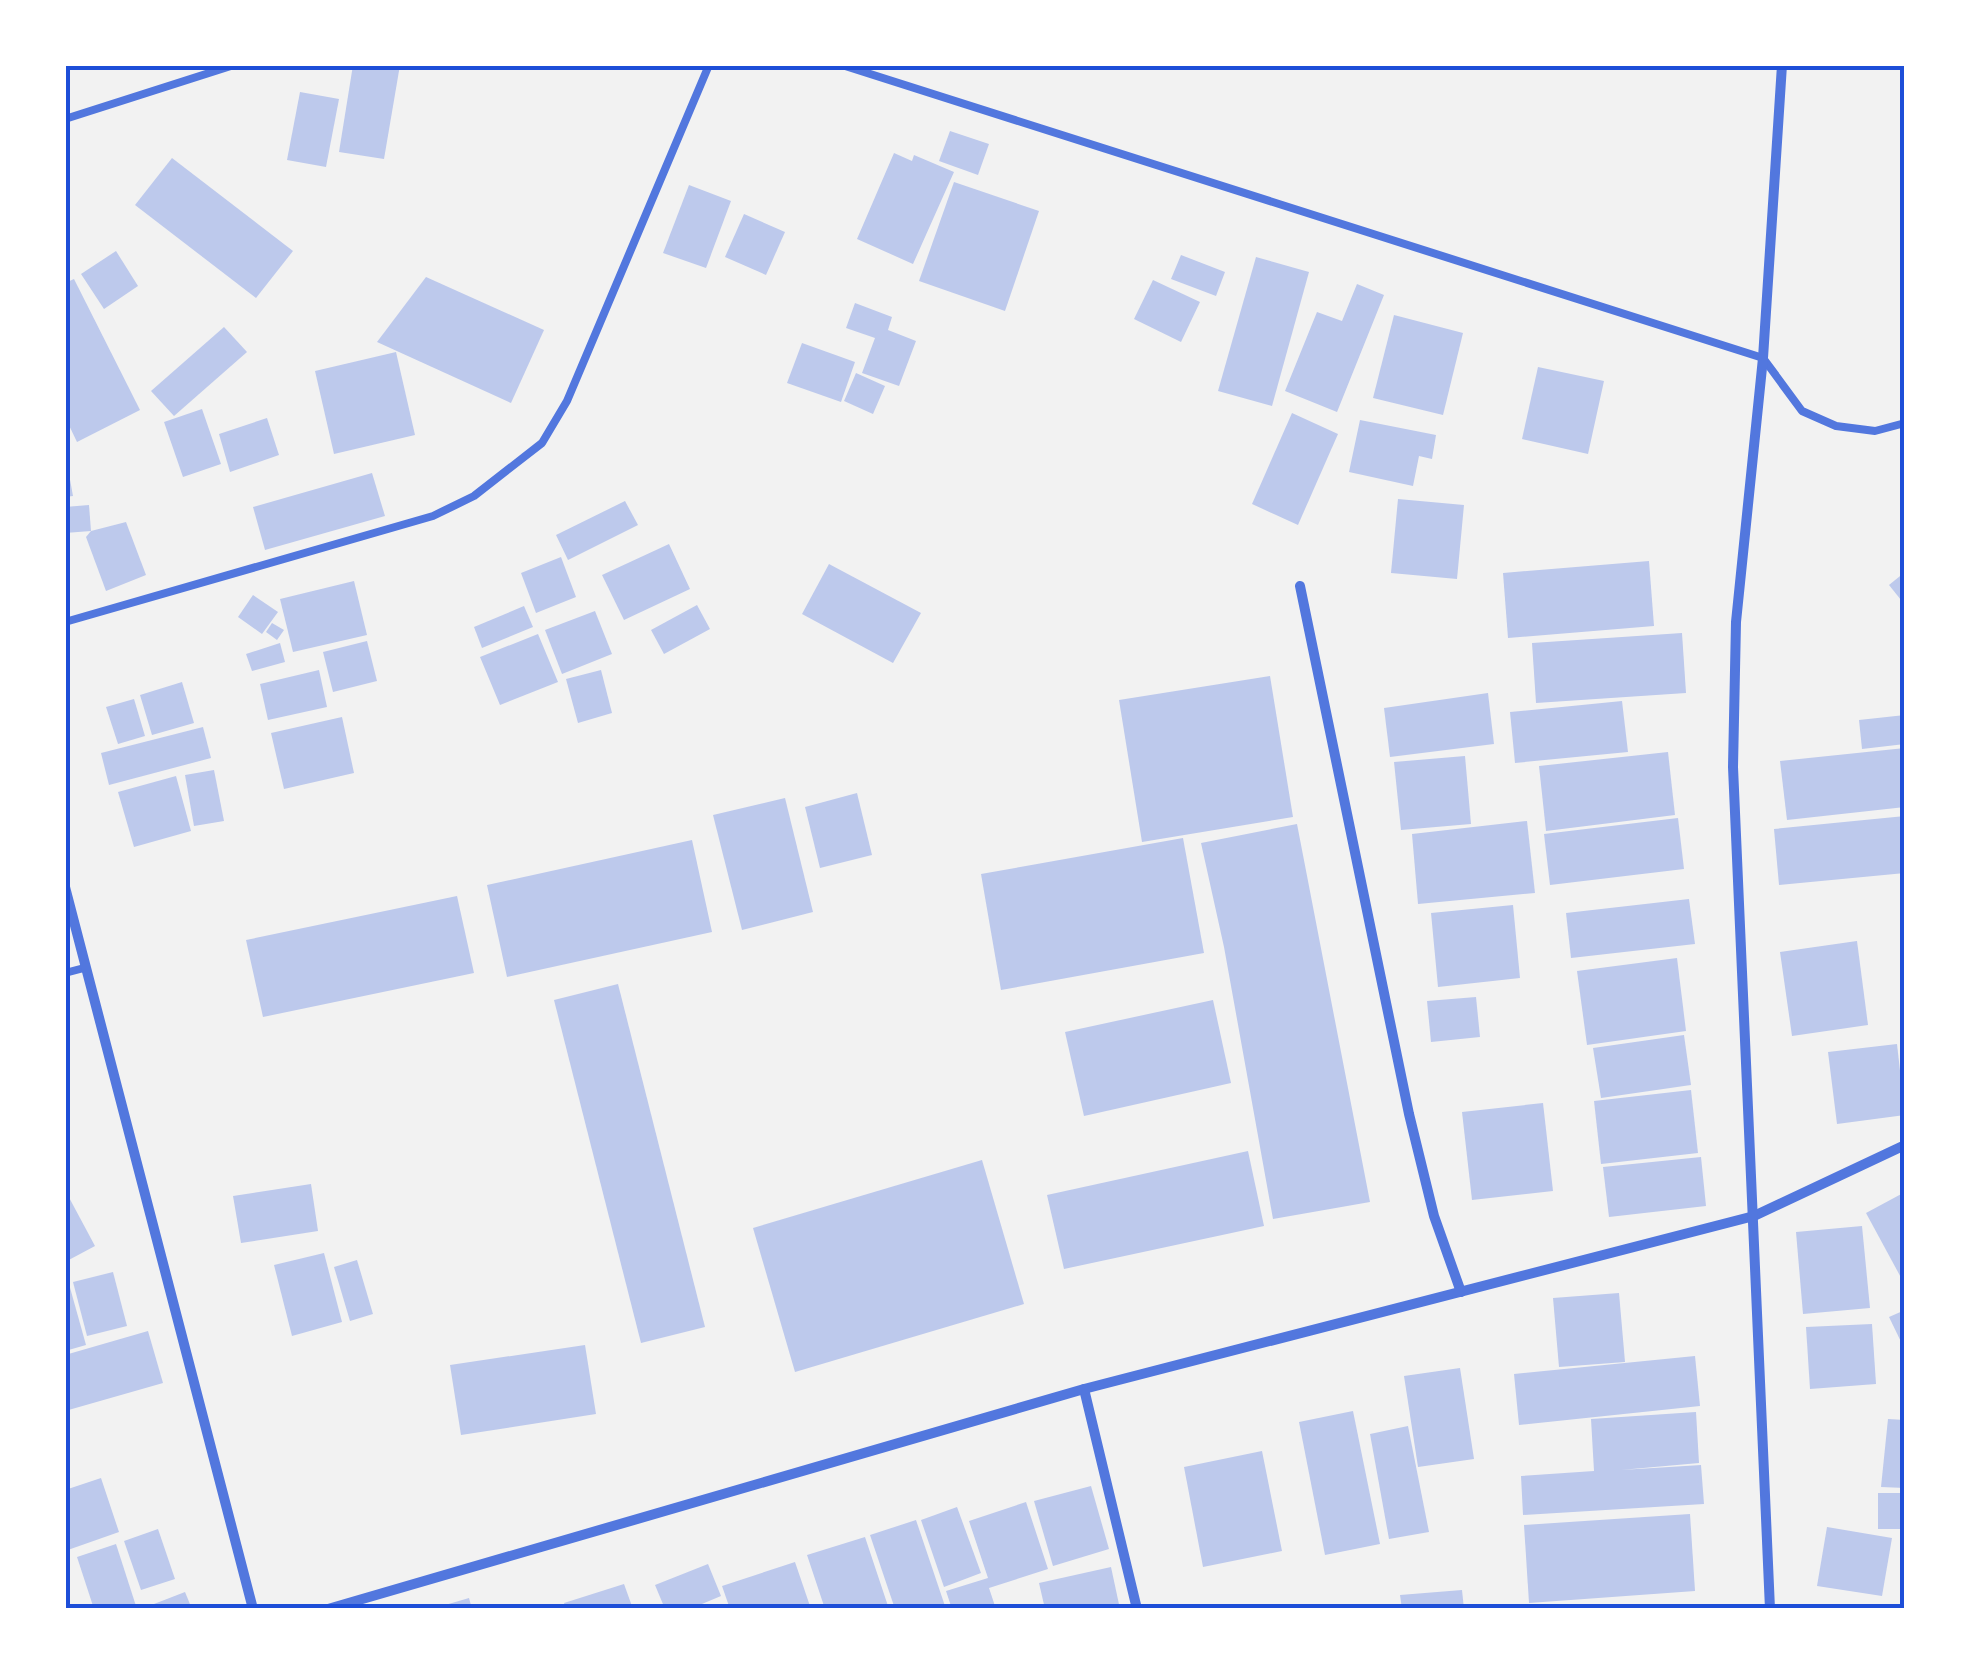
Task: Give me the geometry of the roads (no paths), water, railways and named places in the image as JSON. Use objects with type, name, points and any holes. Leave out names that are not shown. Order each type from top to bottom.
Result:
[{"type":"street","points":[[1770,1609],[1734,767],[1736,622],[1763,358],[1782,65]]},
{"type":"street","points":[[1300,586],[1409,1114],[1434,1216],[1461,1292]]},
{"type":"street","points":[[65,887],[253,1609]]},
{"type":"street","points":[[328,1609],[1084,1389],[1754,1216],[1905,1146]]},
{"type":"street","points":[[1084,1389],[1137,1609]]},
{"type":"lane","points":[[65,118],[234,65]]},
{"type":"lane","points":[[65,622],[433,516],[474,496],[542,443],[568,401],[709,65]]},
{"type":"lane","points":[[842,65],[1763,358],[1802,411],[1836,426],[1874,431],[1905,422]]},
{"type":"lane","points":[[65,973],[84,968]]}]
